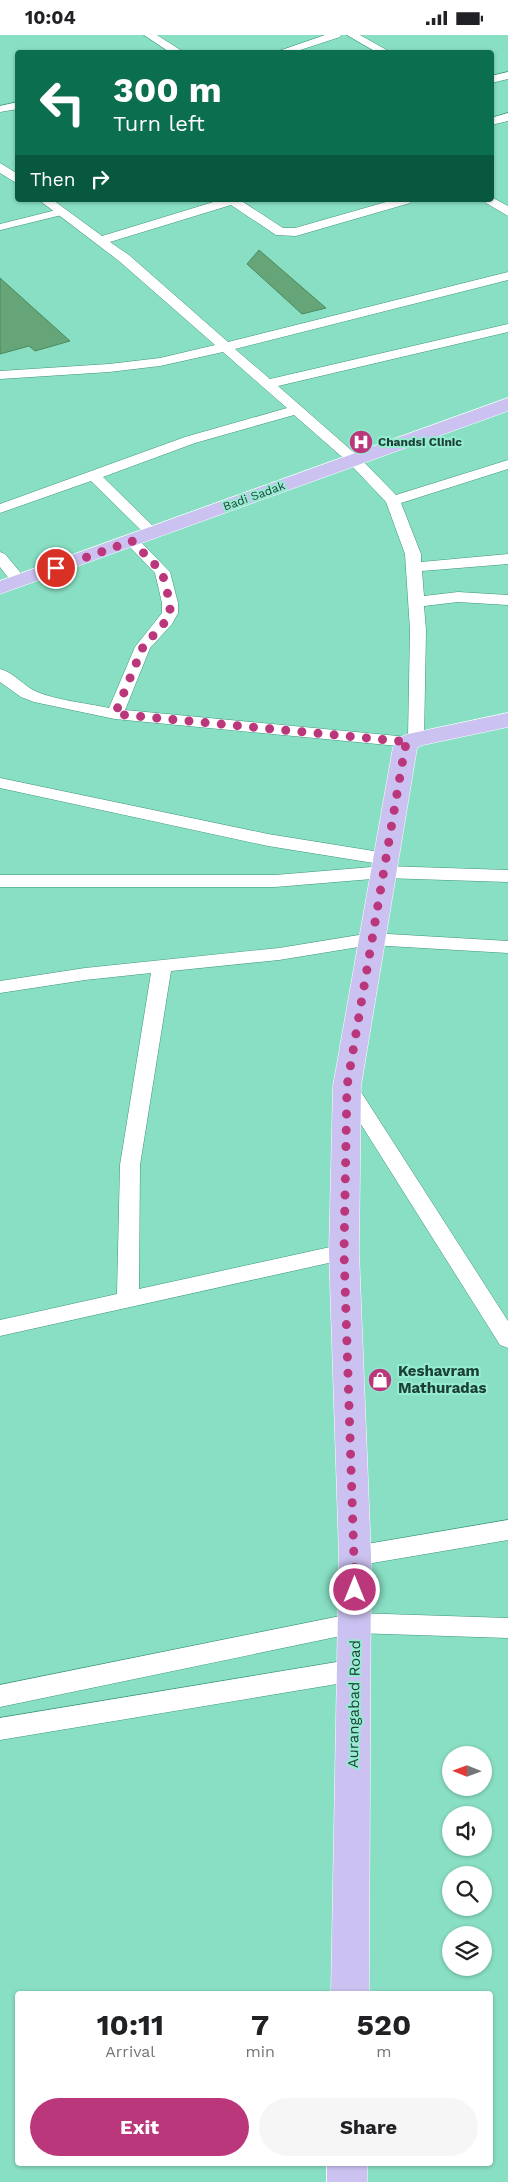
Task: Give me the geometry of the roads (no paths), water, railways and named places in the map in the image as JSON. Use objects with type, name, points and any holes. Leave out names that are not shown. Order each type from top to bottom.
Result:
[{"type":"main road","name":"Badi Sadak","points":[[9,585],[508,404]]},
{"type":"main road","points":[[413,741],[508,720]]},
{"type":"main road","name":"Aurangabad Road","points":[[350,1991],[355,1557],[344,1252],[347,1086],[405,747],[413,741]]},
{"type":"main road","points":[[347,2166],[347,2182]]},
{"type":"street","points":[[149,35],[175,50]]},
{"type":"street","points":[[287,50],[336,35]]},
{"type":"street","points":[[352,35],[382,50]]},
{"type":"street","points":[[494,79],[508,75]]},
{"type":"street","points":[[0,109],[15,106]]},
{"type":"street","points":[[494,121],[508,117]]},
{"type":"street","points":[[0,167],[15,178]]},
{"type":"street","points":[[0,674],[26,693],[40,698],[115,714],[413,741],[418,630],[414,567],[412,554],[393,501],[354,460],[124,258],[48,202]]},
{"type":"street","points":[[100,241],[227,202]]},
{"type":"street","points":[[236,202],[284,233],[296,232],[399,202]]},
{"type":"street","points":[[493,202],[508,212]]},
{"type":"street","points":[[0,375],[144,364],[225,347],[508,276]]},
{"type":"street","points":[[267,384],[508,328]]},
{"type":"street","points":[[0,509],[190,440],[297,410]]},
{"type":"street","points":[[393,501],[508,464]]},
{"type":"street","points":[[93,475],[152,533]]},
{"type":"street","points":[[115,714],[143,647],[166,621],[170,613],[170,603],[162,572],[132,541]]},
{"type":"street","points":[[0,557],[9,585]]},
{"type":"street","points":[[414,567],[508,559]]},
{"type":"street","points":[[416,602],[458,597],[508,600]]},
{"type":"street","points":[[0,783],[385,865],[508,876]]},
{"type":"street","points":[[0,881],[275,881],[385,865]]},
{"type":"street","points":[[0,987],[85,974],[279,954],[371,939],[508,947]]},
{"type":"street","points":[[128,1299],[130,1165],[162,966]]},
{"type":"street","points":[[347,1086],[508,1339]]},
{"type":"street","points":[[0,1328],[344,1252]]},
{"type":"street","points":[[355,1557],[508,1530]]},
{"type":"street","points":[[0,1696],[355,1623],[508,1627]]},
{"type":"street","points":[[0,1729],[355,1670]]},
{"type":"lane","points":[[0,227],[61,212]]},
{"type":"place","name":"Chandsi Clinic","points":[[361,442]]},
{"type":"place","name":"Keshavram Mathuradas","points":[[380,1380]]}]
